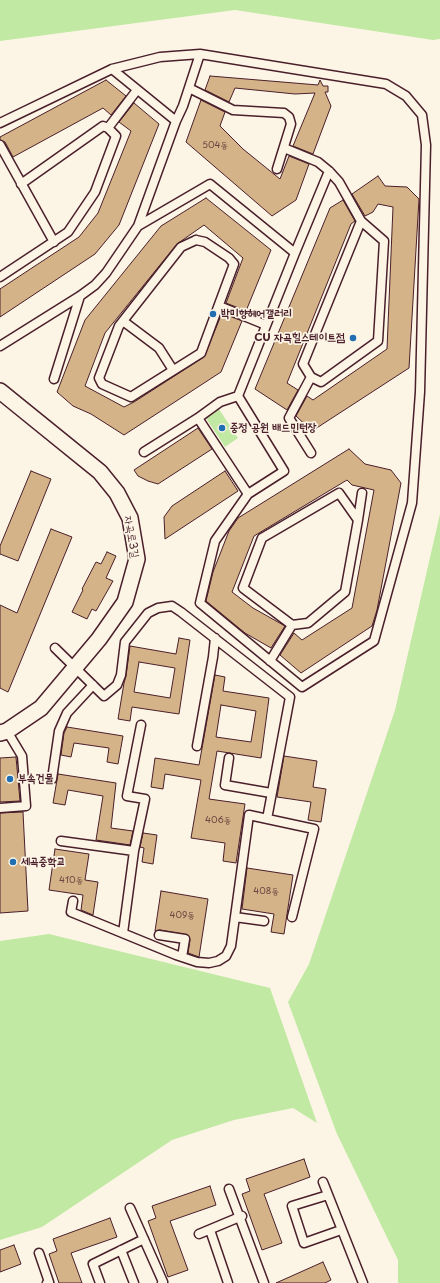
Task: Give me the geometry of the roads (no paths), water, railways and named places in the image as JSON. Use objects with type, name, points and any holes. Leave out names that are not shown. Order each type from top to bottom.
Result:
[{"type":"street","name":"자곡로3길","points":[[0,391],[100,472],[117,493],[130,518],[137,559],[125,602],[99,639],[42,708],[4,732]]},
{"type":"lane","points":[[0,346],[95,285],[106,272],[138,226],[200,54]]},
{"type":"lane","points":[[0,124],[112,69],[160,57],[200,54],[386,84],[406,96],[422,115],[426,144],[420,392],[412,503],[374,641],[302,687],[200,604],[215,541],[248,494],[284,471],[238,396]]},
{"type":"lane","points":[[112,69],[176,121]]},
{"type":"lane","points":[[189,88],[233,110],[284,113],[289,117],[291,124],[277,168]]},
{"type":"lane","points":[[108,128],[137,90]]},
{"type":"lane","points":[[0,278],[68,232],[95,192],[116,136],[108,128],[103,126],[21,184]]},
{"type":"lane","points":[[0,145],[54,242]]},
{"type":"lane","points":[[284,148],[318,162],[329,171],[339,182],[361,222],[384,241],[378,341],[321,382],[311,377],[303,364],[361,222]]},
{"type":"lane","points":[[238,396],[294,253],[329,171]]},
{"type":"lane","points":[[138,226],[210,184],[294,253]]},
{"type":"lane","points":[[196,240],[205,242],[229,258],[234,264],[219,306],[201,352],[174,370],[131,397],[102,384],[99,378],[119,326],[181,247],[196,240]]},
{"type":"lane","points":[[54,379],[80,296]]},
{"type":"lane","points":[[219,306],[266,325]]},
{"type":"lane","points":[[123,321],[159,348],[174,370]]},
{"type":"lane","points":[[311,377],[289,418],[311,453]]},
{"type":"lane","points":[[144,452],[198,418],[220,402],[238,396]]},
{"type":"lane","points":[[198,418],[248,494]]},
{"type":"lane","points":[[358,520],[338,493],[262,538],[243,588],[292,625],[308,623],[345,592],[358,520],[362,493]]},
{"type":"lane","points":[[55,648],[104,696],[117,685],[121,675],[126,642],[148,613],[158,608],[172,606],[290,697],[267,819]]},
{"type":"lane","points":[[270,661],[292,625]]},
{"type":"lane","points":[[197,746],[214,657],[215,638]]},
{"type":"lane","points":[[52,779],[59,731],[67,713],[93,685]]},
{"type":"lane","points":[[123,933],[134,851],[144,799],[127,796],[141,725]]},
{"type":"lane","points":[[0,808],[26,806],[22,756],[4,732]]},
{"type":"lane","points":[[229,758],[225,785],[271,793]]},
{"type":"lane","points":[[73,901],[71,912],[197,962],[209,963],[218,961],[226,956],[230,946],[249,815],[314,829],[292,916]]},
{"type":"lane","points":[[61,841],[134,851]]},
{"type":"lane","points":[[235,917],[264,921]]},
{"type":"lane","points":[[160,935],[185,939],[182,957]]},
{"type":"lane","points":[[322,1182],[363,1283]]},
{"type":"lane","points":[[229,1189],[241,1217],[264,1283]]},
{"type":"lane","points":[[328,1195],[292,1206],[304,1243],[341,1230]]},
{"type":"lane","points":[[130,1208],[163,1282],[162,1283]]},
{"type":"lane","points":[[199,1234],[241,1217]]},
{"type":"lane","points":[[210,1230],[228,1283]]},
{"type":"lane","points":[[100,1283],[93,1264],[144,1239]]},
{"type":"lane","points":[[121,1250],[134,1283]]},
{"type":"lane","points":[[39,1253],[49,1282],[48,1283]]},
{"type":"place","name":"박미향헤어갤러리","points":[[213,314]]},
{"type":"place","name":"CU 자곡힐스테이트점","points":[[353,338]]},
{"type":"place","name":"중정 공원 배드민턴장","points":[[222,428]]},
{"type":"place","name":"부속건물","points":[[10,779]]},
{"type":"place","name":"세곡중학교","points":[[13,862]]}]
